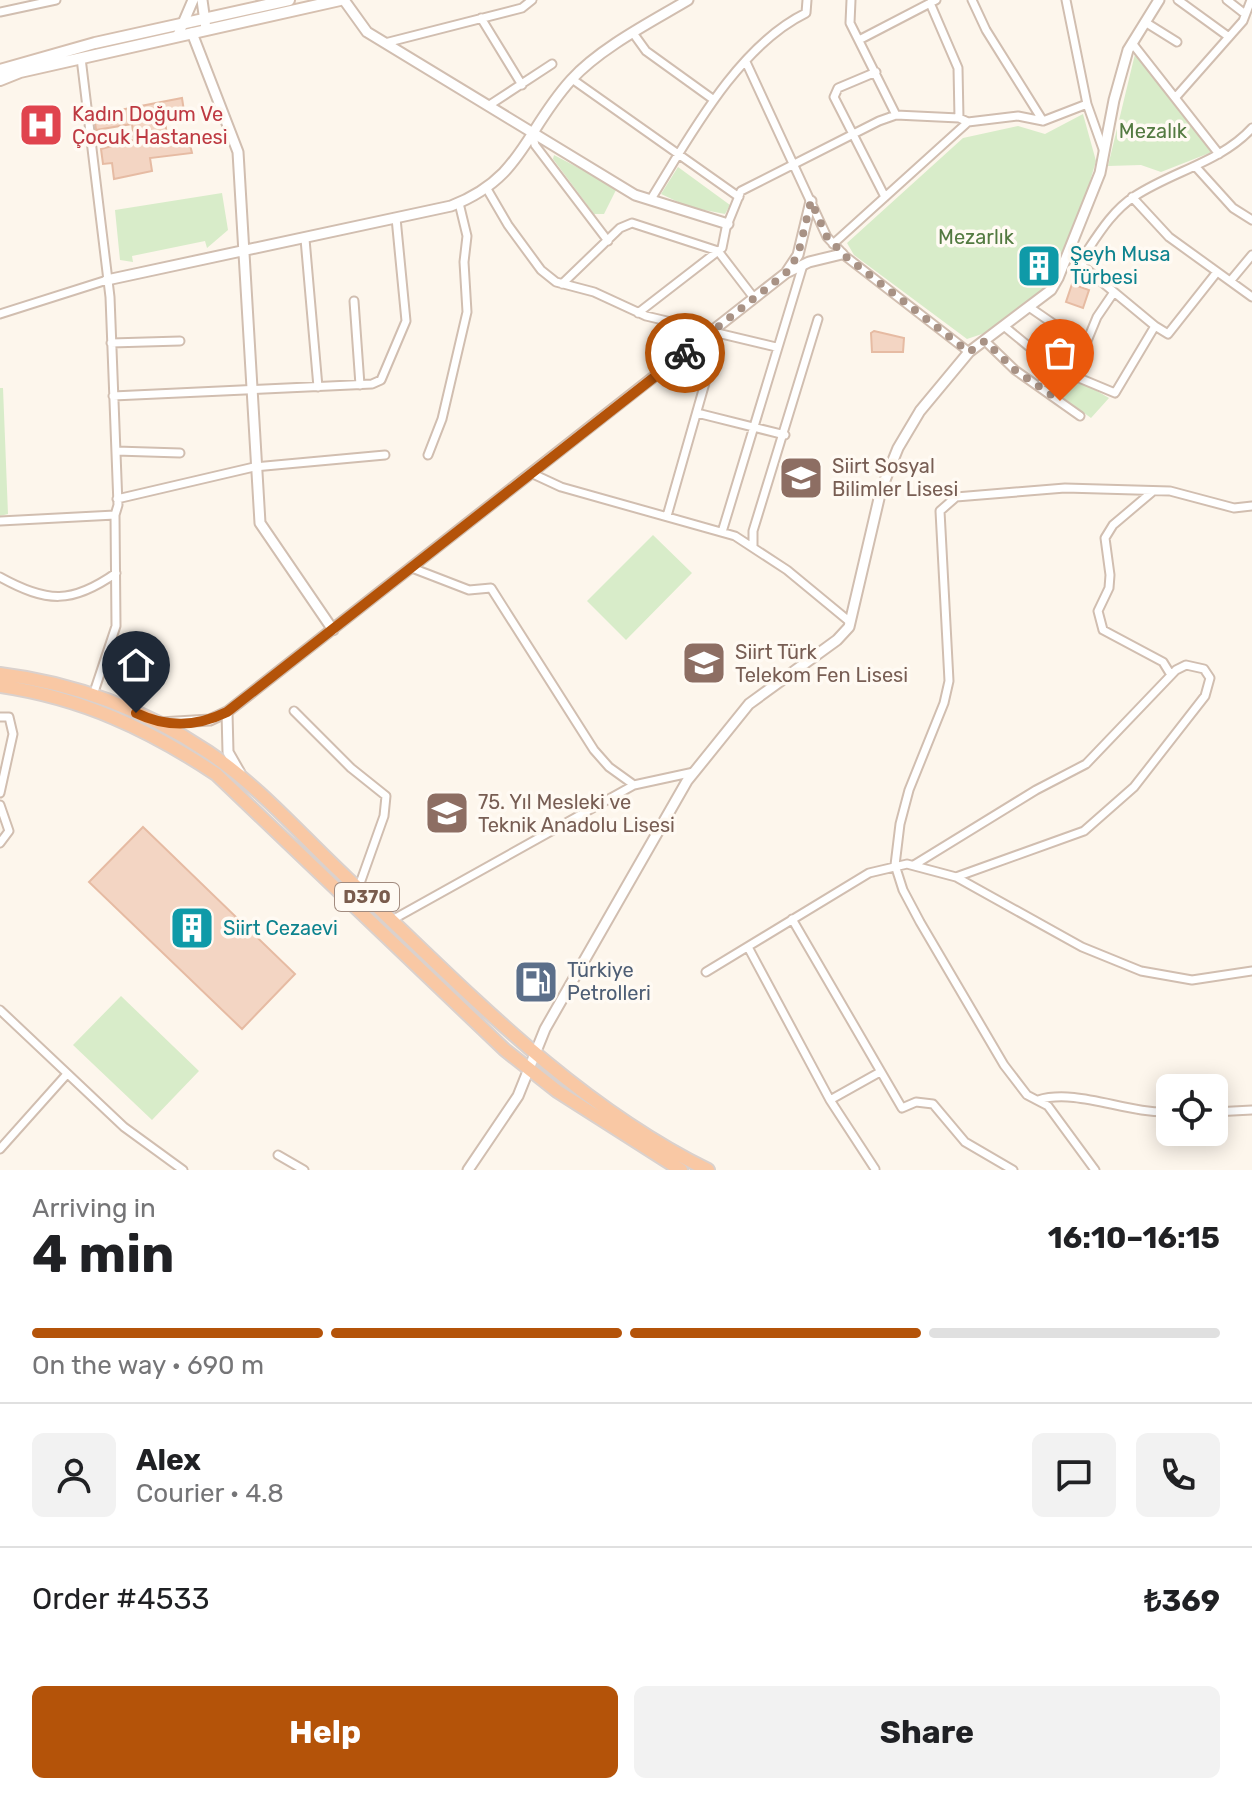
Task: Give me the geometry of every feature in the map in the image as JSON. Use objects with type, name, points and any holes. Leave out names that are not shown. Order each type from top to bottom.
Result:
[{"type":"highway","name":"D370","points":[[0,674],[59,683],[93,695],[158,723],[210,753],[535,1054],[615,1114],[708,1170]]},
{"type":"highway","name":"D370","points":[[0,686],[46,693],[112,714],[167,741],[216,774],[531,1070],[628,1139],[681,1170]]},
{"type":"main road","points":[[0,80],[192,33],[205,23],[289,0]]},
{"type":"main road","points":[[0,70],[184,22],[205,23],[342,0]]},
{"type":"street","points":[[0,12],[56,0]]},
{"type":"street","points":[[178,35],[193,0]]},
{"type":"street","points":[[202,0],[205,23]]},
{"type":"street","points":[[342,0],[367,32],[635,195],[728,224]]},
{"type":"street","points":[[385,43],[522,8],[532,0]]},
{"type":"street","points":[[0,314],[107,280],[459,203],[504,177],[572,79],[633,33],[688,0]]},
{"type":"street","points":[[651,199],[714,100],[757,47],[783,24],[806,13],[807,0]]},
{"type":"street","points":[[851,0],[850,23],[896,115]]},
{"type":"street","points":[[909,0],[912,10]]},
{"type":"street","points":[[972,0],[986,30],[1043,121]]},
{"type":"street","points":[[1066,0],[1087,104],[1104,151]]},
{"type":"street","points":[[468,1170],[531,1070],[545,1029],[694,772],[749,704],[837,640],[850,622],[881,490],[898,448],[920,411],[969,352],[1051,290],[1100,173],[1114,100],[1132,43],[1159,0]]},
{"type":"street","points":[[1178,0],[1229,37]]},
{"type":"street","points":[[1227,0],[1245,14]]},
{"type":"street","points":[[1175,98],[1229,37],[1251,0]]},
{"type":"street","points":[[859,40],[933,1],[958,68],[959,118]]},
{"type":"street","points":[[481,18],[522,85]]},
{"type":"street","points":[[1145,22],[1177,42]]},
{"type":"street","points":[[192,33],[238,152],[254,467],[260,523],[333,630]]},
{"type":"street","points":[[633,33],[646,51],[714,100]]},
{"type":"street","points":[[1132,43],[1219,154]]},
{"type":"street","points":[[81,58],[107,280],[117,499],[116,626],[93,695]]},
{"type":"street","points":[[746,62],[833,244],[969,352]]},
{"type":"street","points":[[488,106],[552,64]]},
{"type":"street","points":[[876,72],[834,93],[885,197]]},
{"type":"street","points":[[572,79],[739,197]]},
{"type":"street","points":[[638,313],[722,248],[741,191],[896,115],[959,118],[968,122],[1018,116],[1043,121],[1087,104]]},
{"type":"street","points":[[833,244],[968,122]]},
{"type":"street","points":[[1079,263],[1106,223],[1132,197],[1234,148],[1252,128]]},
{"type":"street","points":[[532,133],[535,145],[608,241]]},
{"type":"street","points":[[1195,166],[1233,208],[1252,220]]},
{"type":"street","points":[[487,189],[541,270],[562,284],[594,292],[638,313],[776,347]]},
{"type":"street","points":[[1132,197],[1169,237],[1217,272],[1232,279],[1252,297]]},
{"type":"street","points":[[786,273],[798,255],[811,201]]},
{"type":"street","points":[[428,455],[442,419],[467,312],[464,262],[467,236],[459,203]]},
{"type":"street","points":[[113,396],[360,385],[381,380],[406,321],[396,218]]},
{"type":"street","points":[[562,284],[620,228],[632,223],[718,251],[754,298]]},
{"type":"street","points":[[305,239],[318,387]]},
{"type":"street","points":[[1070,249],[1079,263],[1168,334],[1217,272]]},
{"type":"street","points":[[158,723],[210,720],[227,712],[715,333],[786,273],[842,254]]},
{"type":"street","points":[[1232,279],[1252,255]]},
{"type":"street","points":[[722,532],[803,265]]},
{"type":"street","points":[[1073,375],[1097,317],[1114,292]]},
{"type":"street","points":[[354,301],[360,385]]},
{"type":"street","points":[[1029,307],[1074,338],[1083,349]]},
{"type":"street","points":[[753,546],[753,531],[785,435],[818,319]]},
{"type":"street","points":[[1005,327],[1055,368],[1115,393],[1155,326]]},
{"type":"street","points":[[667,516],[697,413],[715,333]]},
{"type":"street","points":[[111,343],[180,341]]},
{"type":"street","points":[[985,341],[1015,370],[1080,416]]},
{"type":"street","points":[[1039,387],[1055,368]]},
{"type":"street","points":[[697,413],[785,435]]},
{"type":"street","points":[[116,451],[180,453]]},
{"type":"street","points":[[117,499],[254,467],[385,455]]},
{"type":"street","points":[[533,474],[561,487],[722,532],[753,546],[850,622]]},
{"type":"street","points":[[1095,1170],[1064,1126],[1038,1100],[1018,1086],[1004,1065],[920,922],[903,890],[895,865],[900,824],[909,790],[944,703],[949,681],[940,511],[956,497],[1025,494],[1065,488],[1170,491],[1234,508],[1252,506]]},
{"type":"street","points":[[1153,492],[1113,525],[1105,538],[1109,588],[1098,611],[1103,630],[1163,662],[1171,675]]},
{"type":"street","points":[[0,521],[115,515]]},
{"type":"street","points":[[412,568],[469,590],[491,588],[594,750],[609,767],[634,785]]},
{"type":"street","points":[[0,577],[28,592],[58,598],[92,590],[116,573]]},
{"type":"street","points":[[914,865],[1036,790],[1086,764],[1171,675],[1186,665],[1204,669],[1210,678],[1205,696],[1134,787],[1084,831],[956,877]]},
{"type":"street","points":[[294,711],[351,768],[386,796],[384,816],[358,889]]},
{"type":"street","points":[[227,712],[228,752],[245,783]]},
{"type":"street","points":[[0,717],[9,717],[13,734],[0,793]]},
{"type":"street","points":[[392,920],[634,785],[694,772]]},
{"type":"street","points":[[0,805],[9,831],[0,843]]},
{"type":"street","points":[[706,972],[869,873],[895,865],[914,865],[956,877],[1082,947],[1141,971],[1192,980],[1252,971]]},
{"type":"street","points":[[792,919],[902,1108],[916,1102],[933,1104],[965,1142],[1013,1170]]},
{"type":"street","points":[[748,947],[830,1100],[875,1169]]},
{"type":"street","points":[[0,1010],[124,1127],[183,1170]]},
{"type":"street","points":[[830,1100],[880,1072]]},
{"type":"street","points":[[0,1149],[67,1074]]},
{"type":"street","points":[[1038,1100],[1062,1096],[1113,1108],[1156,1111]]},
{"type":"street","points":[[1228,1111],[1252,1110]]},
{"type":"street","points":[[278,1155],[304,1170]]},
{"type":"green space","name":"Mezalık","points":[[1135,54],[1212,152],[1161,172],[1141,165],[1108,166]]},
{"type":"green space","name":"Mezarlık","points":[[1083,114],[1096,161],[1070,249],[1050,287],[991,331],[967,339],[854,255],[847,243],[963,138],[1018,126],[1045,134]]},
{"type":"green space","points":[[554,155],[617,188],[604,214],[594,214],[553,159]]},
{"type":"green space","points":[[678,167],[730,205],[725,214],[689,207],[661,194]]},
{"type":"green space","points":[[222,193],[228,230],[207,248],[205,241],[132,256],[133,262],[120,260],[115,210]]},
{"type":"green space","points":[[1061,376],[1073,377],[1109,398],[1091,418],[1050,388]]},
{"type":"green space","points":[[0,388],[3,388],[8,514],[0,516]]},
{"type":"green space","points":[[653,535],[692,573],[626,640],[587,601]]},
{"type":"green space","points":[[121,996],[199,1071],[152,1120],[73,1045]]},
{"type":"building","points":[[182,98],[185,118],[165,121],[167,136],[188,136],[192,153],[150,158],[152,171],[114,179],[112,163],[103,164],[101,149],[134,140],[132,124],[96,130],[94,115]]},
{"type":"building","points":[[1072,284],[1089,290],[1083,308],[1066,302]]},
{"type":"building","points":[[874,331],[904,338],[903,352],[872,352],[871,333]]},
{"type":"building","name":"Siirt Cezaevi","points":[[143,827],[295,974],[242,1029],[89,882]]},
{"type":"way so far","points":[[685,353],[786,273],[798,255],[811,201],[827,237],[845,256],[969,352],[985,341],[1015,370],[1060,401]]},
{"type":"place","name":"Kadın Doğum Ve Çocuk Hastanesi","points":[[41,125]]},
{"type":"place","name":"Şeyh Musa Türbesi","points":[[1039,266]]},
{"type":"place","name":"Siirt Sosyal Bilimler Lisesi","points":[[801,478]]},
{"type":"place","name":"Siirt Türk Telekom Fen Lisesi","points":[[704,663]]},
{"type":"place","name":"75. Yıl Mesleki ve Teknik Anadolu Lisesi","points":[[447,813]]},
{"type":"place","name":"Siirt Cezaevi","points":[[192,928]]},
{"type":"place","name":"Türkiye Petrolleri","points":[[536,982]]},
{"type":"route","points":[[136,713],[158,723],[184,724],[210,720],[227,712],[685,353]]}]
